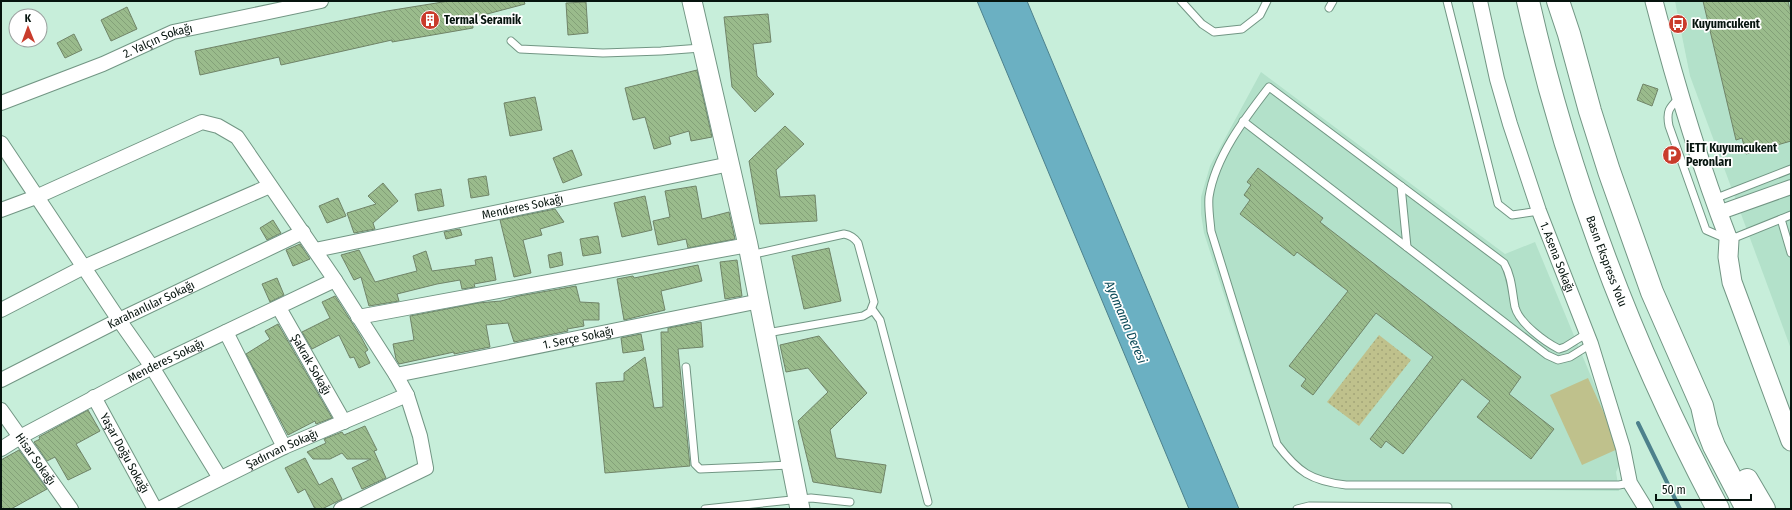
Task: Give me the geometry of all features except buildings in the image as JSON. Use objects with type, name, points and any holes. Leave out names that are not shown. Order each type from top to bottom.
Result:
[{"type":"highway","name":"Basın Ekspress Yolu","points":[[1528,1],[1546,72],[1577,176],[1622,304],[1653,379],[1718,509]]},
{"type":"highway","points":[[1558,1],[1569,34],[1590,111],[1634,243],[1655,299],[1702,406],[1707,428],[1717,451],[1747,509]]},
{"type":"highway","points":[[1566,1],[1569,34]]},
{"type":"highway","points":[[1653,379],[1653,395],[1661,424],[1703,509]]},
{"type":"highway","points":[[1702,406],[1722,434],[1764,509]]},
{"type":"main road","points":[[692,1],[704,47],[760,301],[799,504]]},
{"type":"main road","points":[[1729,240],[1791,407]]},
{"type":"main road","points":[[1729,240],[1728,257],[1732,282],[1791,441]]},
{"type":"street","name":"2. Yalçın Sokağı","points":[[1,103],[103,64],[173,32],[321,1]]},
{"type":"street","name":"1. Asena Sokağı","points":[[1480,1],[1497,79],[1510,124],[1539,211],[1588,339],[1624,448],[1630,483],[1646,509]]},
{"type":"street","points":[[1654,1],[1681,96],[1716,206],[1729,240]]},
{"type":"street","points":[[1,210],[36,197],[202,122],[218,126],[237,137],[303,232],[396,375],[407,395],[420,436],[426,468],[341,509]]},
{"type":"street","points":[[1,143],[152,367],[220,478]]},
{"type":"street","name":"Menderes Sokağı","points":[[314,250],[730,164]]},
{"type":"street","points":[[1,310],[84,267],[270,186]]},
{"type":"street","points":[[1716,206],[1791,187]]},
{"type":"street","name":"Karahanlılar Sokağı","points":[[1,380],[119,320],[303,232]]},
{"type":"street","points":[[358,318],[749,250]]},
{"type":"street","name":"Menderes Sokağı","points":[[1,449],[20,437],[152,367],[279,308],[335,280]]},
{"type":"street","name":"1. Serçe Sokağı","points":[[396,375],[760,301]]},
{"type":"street","name":"Şakrak Sokağı","points":[[279,308],[344,422]]},
{"type":"street","points":[[226,332],[284,447]]},
{"type":"street","name":"Şadırvan Sokağı","points":[[159,509],[284,447],[407,395]]},
{"type":"street","name":"Yaşar Doğu Sokağı","points":[[94,397],[155,509]]},
{"type":"street","name":"Hisar Sokağı","points":[[1,410],[71,509]]},
{"type":"lane","points":[[1181,1],[1202,24],[1214,32],[1242,29],[1260,15],[1267,1]]},
{"type":"lane","points":[[1329,8],[1333,1]]},
{"type":"lane","points":[[1447,1],[1498,204],[1512,215],[1539,211]]},
{"type":"lane","points":[[511,41],[520,49],[603,53],[661,51],[704,47]]},
{"type":"lane","points":[[1588,339],[1559,349],[1552,346],[1521,321],[1516,310],[1509,272],[1504,263],[1269,87],[1243,120],[1217,169],[1209,198],[1209,213],[1212,230],[1278,444],[1292,463],[1310,476],[1330,483],[1346,485],[1619,485],[1630,483]]},
{"type":"lane","points":[[1681,96],[1670,107],[1667,116],[1669,126],[1706,230],[1729,240],[1791,215]]},
{"type":"lane","points":[[1243,120],[1547,355],[1558,360],[1570,357],[1588,339]]},
{"type":"lane","points":[[1716,206],[1791,169]]},
{"type":"lane","points":[[1402,186],[1407,247]]},
{"type":"lane","points":[[1780,219],[1787,228],[1791,253]]},
{"type":"lane","points":[[749,250],[848,234],[856,239],[858,243],[874,302],[872,309],[863,316],[766,334]]},
{"type":"lane","points":[[872,309],[880,320],[928,502]]},
{"type":"lane","points":[[686,367],[695,464],[700,470],[791,465]]},
{"type":"lane","points":[[705,509],[799,504],[811,498],[850,502]]},
{"type":"lane","points":[[1297,509],[1309,506],[1448,507]]},
{"type":"shaded area","points":[[1675,1],[1791,1],[1791,349],[1690,76]]},
{"type":"shaded area","points":[[1261,72],[1505,254],[1535,242],[1620,446],[1620,464],[1616,472],[1619,491],[1331,487],[1319,484],[1298,472],[1278,453],[1272,443],[1204,233],[1201,214],[1201,197],[1210,166]]},
{"type":"shaded area","points":[[1379,335],[1411,360],[1359,426],[1327,402]]},
{"type":"shaded area","points":[[1588,378],[1620,448],[1582,465],[1550,395]]},
{"type":"water","name":"Ayamama Deresi","points":[[977,1],[1027,1],[1239,509],[1189,509]]},
{"type":"waterway","points":[[1638,423],[1680,509]]},
{"type":"place","name":"Termal Seramik","points":[[430,20]]},
{"type":"place","name":"Kuyumcukent","points":[[1678,24]]},
{"type":"place","name":"İETT Kuyumcukent Peronları","points":[[1672,155]]}]
